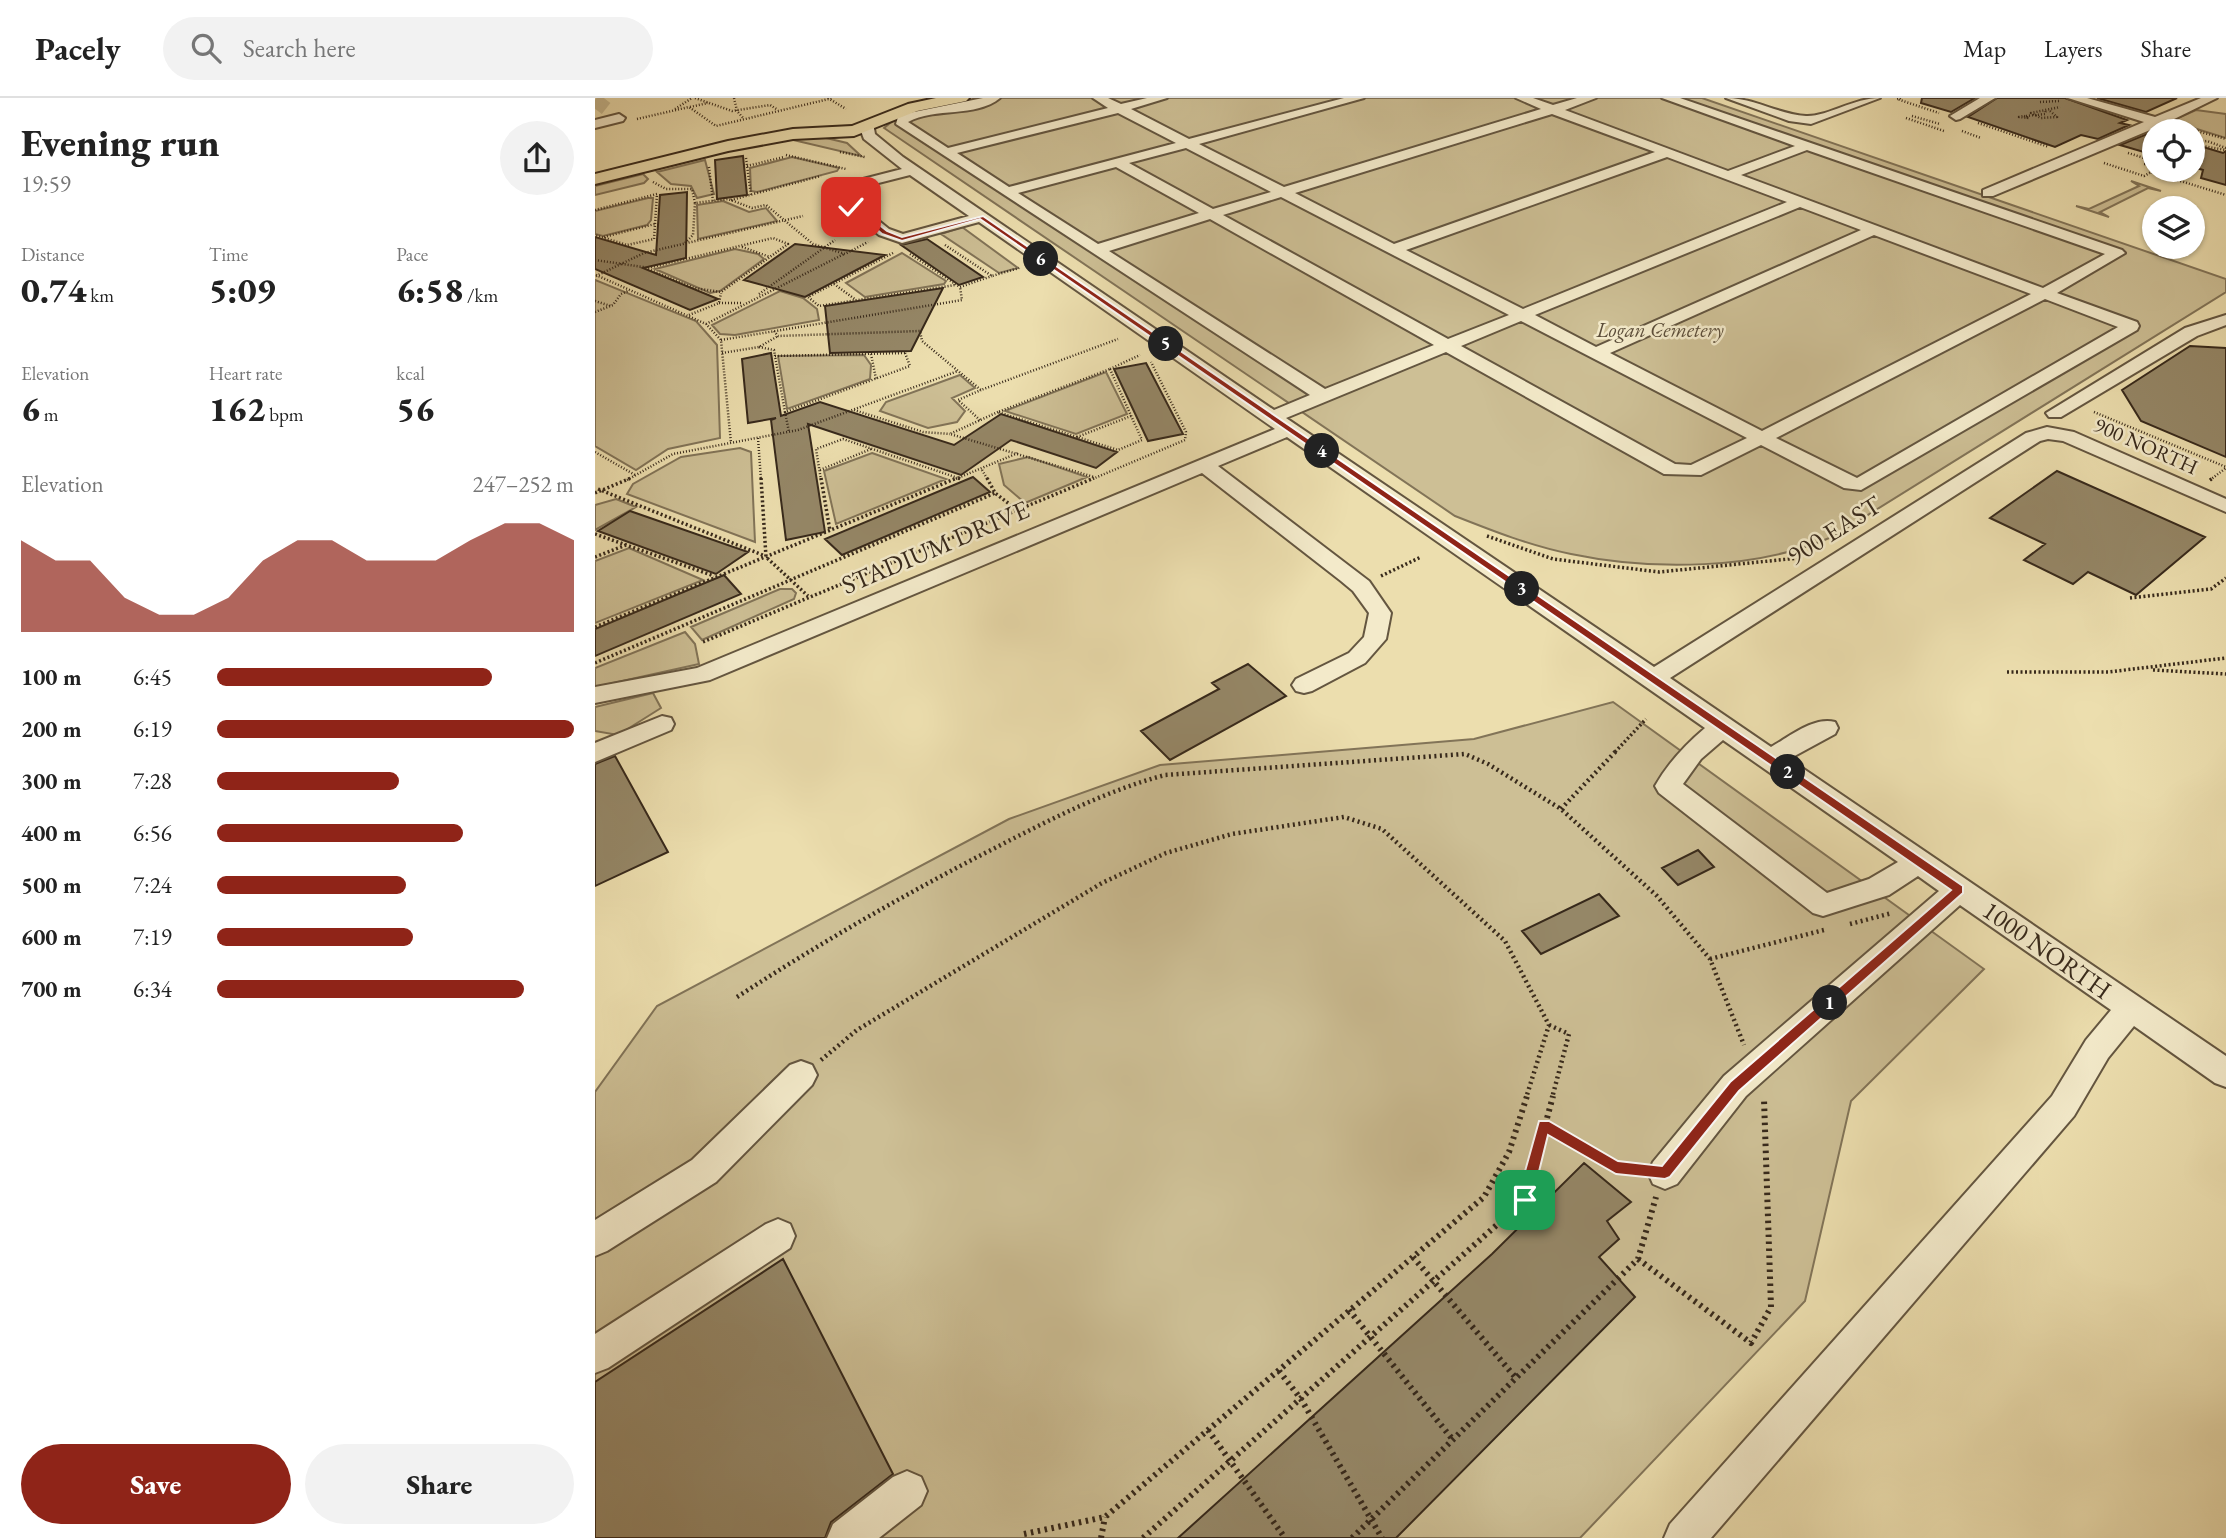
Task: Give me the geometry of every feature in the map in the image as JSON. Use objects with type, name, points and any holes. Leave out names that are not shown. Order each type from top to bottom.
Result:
[{"type":"main road","points":[[595,179],[728,146],[793,134],[913,98]]},
{"type":"main road","points":[[838,120],[869,126],[912,107],[961,98]]},
{"type":"street","points":[[995,98],[911,115],[902,120],[902,124],[1324,396]]},
{"type":"street","points":[[1099,98],[1851,484],[1861,484],[2131,326],[1521,98]]},
{"type":"street","points":[[947,152],[1161,98]]},
{"type":"street","points":[[1009,191],[1358,98]]},
{"type":"street","points":[[1098,249],[1590,98]]},
{"type":"street","points":[[1117,162],[1671,470],[1693,471],[1761,438],[2045,294],[2117,253],[1668,98]]},
{"type":"street","points":[[1733,98],[1793,118],[1811,120],[1874,98]]},
{"type":"street","points":[[1956,116],[1989,98]]},
{"type":"street","points":[[2074,98],[2148,119]]},
{"type":"street","points":[[2165,119],[2211,98]]},
{"type":"street","points":[[2176,102],[2193,106]]},
{"type":"street","points":[[595,124],[619,118],[608,110]]},
{"type":"street","name":"1000 NORTH","points":[[838,120],[2226,1073]]},
{"type":"street","name":"1000 NORTH","points":[[869,126],[869,136],[898,160]]},
{"type":"street","points":[[1988,193],[2142,129]]},
{"type":"street","points":[[1729,175],[1807,146]]},
{"type":"street","points":[[1393,249],[1668,152]]},
{"type":"street","points":[[912,170],[834,191],[884,232],[902,239],[981,217]]},
{"type":"street","name":"STADIUM DRIVE","points":[[595,695],[702,675],[1203,465],[1281,423],[1324,396],[1799,202]]},
{"type":"street","points":[[1596,353],[1873,230]]},
{"type":"street","points":[[2063,407],[2190,332],[2226,320]]},
{"type":"street","name":"900 EAST","points":[[1652,679],[2033,437],[2047,433]]},
{"type":"street","name":"900 NORTH","points":[[2047,433],[2067,436],[2226,506]]},
{"type":"street","points":[[1203,465],[1361,586],[1380,613],[1375,639],[1357,658],[1304,685]]},
{"type":"street","points":[[595,753],[661,724]]},
{"type":"street","points":[[1722,727],[1692,753],[1668,786],[1823,905],[1879,887],[1920,862]]},
{"type":"street","points":[[1769,759],[1826,728]]},
{"type":"street","points":[[1665,1173],[1735,1086],[1959,890]]},
{"type":"street","points":[[1684,1538],[2063,1106],[2097,1049],[2131,1009]]},
{"type":"street","points":[[595,1239],[704,1171],[801,1076]]},
{"type":"street","points":[[595,1354],[778,1236]]},
{"type":"street","points":[[847,1538],[907,1491]]},
{"type":"path","points":[[672,111],[693,98],[737,111],[771,105],[779,111]]},
{"type":"path","points":[[734,98],[737,111],[744,119]]},
{"type":"path","points":[[689,107],[716,126],[833,98]]},
{"type":"path","points":[[1901,98],[1897,99],[2142,175]]},
{"type":"path","points":[[2040,102],[2055,98]]},
{"type":"path","points":[[828,99],[838,120]]},
{"type":"path","points":[[633,120],[709,103]]},
{"type":"path","points":[[2026,116],[2050,119],[2057,116],[2045,112],[2034,116]]},
{"type":"path","points":[[1906,118],[1948,132]]},
{"type":"path","points":[[2205,134],[2226,139]]},
{"type":"path","points":[[2207,141],[2226,149],[2199,146],[2196,142],[2207,141]]},
{"type":"path","points":[[778,153],[848,169],[836,172]]},
{"type":"path","points":[[747,166],[789,155]]},
{"type":"path","points":[[746,156],[751,195]]},
{"type":"path","points":[[707,157],[713,201]]},
{"type":"path","points":[[695,203],[730,201],[824,176]]},
{"type":"path","points":[[653,182],[666,189],[692,189],[695,203],[693,234],[685,243]]},
{"type":"path","points":[[2184,182],[2226,195]]},
{"type":"path","points":[[595,210],[657,194],[666,189]]},
{"type":"path","points":[[595,235],[627,245],[655,239],[657,194]]},
{"type":"path","points":[[730,201],[752,208],[767,205]]},
{"type":"path","points":[[596,276],[644,253],[803,216]]},
{"type":"path","points":[[603,238],[655,224]]},
{"type":"path","points":[[595,260],[648,268],[709,294],[722,292],[788,244],[773,238],[648,268]]},
{"type":"path","points":[[688,316],[719,303],[747,303],[835,240]]},
{"type":"path","points":[[940,242],[992,276]]},
{"type":"path","points":[[740,246],[770,257]]},
{"type":"path","points":[[955,285],[820,306],[808,297],[902,248],[960,287],[1019,268]]},
{"type":"path","points":[[706,324],[845,254]]},
{"type":"path","points":[[596,276],[706,324],[721,340],[731,443]]},
{"type":"path","points":[[834,284],[856,300]]},
{"type":"path","points":[[721,340],[962,300],[960,287]]},
{"type":"path","points":[[595,312],[611,306],[629,290]]},
{"type":"path","points":[[719,303],[722,292]]},
{"type":"path","points":[[595,301],[611,306]]},
{"type":"path","points":[[774,331],[778,335]]},
{"type":"path","points":[[722,354],[759,347],[778,335],[920,331],[922,341],[981,390]]},
{"type":"path","points":[[979,421],[958,400],[1118,339]]},
{"type":"path","points":[[759,347],[774,350],[790,432]]},
{"type":"path","points":[[775,356],[905,353],[910,366],[785,412]]},
{"type":"path","points":[[871,354],[876,379]]},
{"type":"path","points":[[950,434],[1140,355]]},
{"type":"path","points":[[703,642],[1185,440],[1186,432],[1151,362]]},
{"type":"path","points":[[998,412],[1118,450],[1142,440],[1109,369]]},
{"type":"path","points":[[596,490],[636,476],[673,454],[790,432],[958,371]]},
{"type":"path","points":[[2063,407],[2226,467]]},
{"type":"path","points":[[854,410],[923,432],[950,434],[1094,477]]},
{"type":"path","points":[[1076,437],[1131,416]]},
{"type":"path","points":[[758,438],[766,556]]},
{"type":"path","points":[[830,531],[816,449],[843,439],[961,479]]},
{"type":"path","points":[[820,470],[872,449]]},
{"type":"path","points":[[595,452],[636,476]]},
{"type":"path","points":[[595,627],[961,479],[1018,453]]},
{"type":"path","points":[[982,470],[995,493],[1017,509]]},
{"type":"path","points":[[596,490],[766,556],[808,596]]},
{"type":"path","points":[[595,663],[995,493]]},
{"type":"path","points":[[1479,533],[1553,559],[1659,572],[1800,558]]},
{"type":"path","points":[[595,534],[715,577]]},
{"type":"path","points":[[595,557],[625,545]]},
{"type":"path","points":[[1361,586],[1421,557]]},
{"type":"path","points":[[2130,598],[2211,589],[2226,578]]},
{"type":"path","points":[[2007,672],[2080,673],[2226,658]]},
{"type":"path","points":[[2139,669],[2226,674]]},
{"type":"path","points":[[1560,809],[1646,719]]},
{"type":"path","points":[[737,997],[804,953],[939,877],[1055,817],[1132,783],[1165,775],[1465,754],[1488,764],[1560,809],[1657,896],[1710,959],[1763,1094],[1771,1307],[1751,1343],[1638,1259]]},
{"type":"path","points":[[801,1076],[857,1030],[1123,873],[1166,853],[1232,834],[1345,817],[1382,829],[1504,941],[1549,1025],[1569,1034],[1525,1200],[1143,1538]]},
{"type":"path","points":[[1843,926],[1897,912]]},
{"type":"path","points":[[1710,959],[1830,929]]},
{"type":"path","points":[[1024,1534],[1105,1517],[1484,1197],[1509,1152],[1549,1025]]},
{"type":"path","points":[[1352,1538],[1638,1259],[1665,1173],[1616,1167],[1544,1125]]},
{"type":"path","points":[[1413,1257],[1516,1378]]},
{"type":"path","points":[[1349,1310],[1453,1440]]},
{"type":"path","points":[[1279,1371],[1301,1399],[1382,1538]]},
{"type":"path","points":[[1208,1430],[1285,1538]]},
{"type":"path","points":[[1101,1538],[1105,1517]]},
{"type":"green space","name":"Logan Cemetery","points":[[982,98],[1702,98],[2142,250],[2142,259],[2168,259],[2226,279],[2226,292],[1834,536],[1772,556],[1739,561],[1670,565],[1602,560],[1541,547],[1455,516],[884,128],[894,120],[918,110]]},
{"type":"green space","points":[[2196,110],[2226,114],[2226,138],[2205,132],[2205,119],[2176,119]]},
{"type":"green space","points":[[822,137],[847,143],[861,156],[789,139]]},
{"type":"green space","points":[[792,157],[839,168],[837,171],[757,192],[751,191],[750,168]]},
{"type":"green space","points":[[705,160],[714,194],[697,198],[691,186],[671,184],[657,172]]},
{"type":"green space","points":[[643,174],[648,179],[644,183],[595,195],[595,186]]},
{"type":"green space","points":[[2131,181],[2161,191],[2148,188],[2100,212],[2109,217],[2076,206],[2089,209],[2139,186]]},
{"type":"green space","points":[[653,198],[651,220],[647,225],[603,236],[595,234],[595,211]]},
{"type":"green space","points":[[723,201],[749,212],[766,208],[777,221],[698,239],[697,205]]},
{"type":"green space","points":[[962,227],[1018,268],[999,273],[941,234]]},
{"type":"green space","points":[[735,249],[758,254],[764,259],[720,291],[710,293],[655,269]]},
{"type":"green space","points":[[902,253],[946,281],[944,284],[865,297],[846,283]]},
{"type":"green space","points":[[595,280],[696,321],[717,345],[720,438],[668,449],[636,470],[595,446]]},
{"type":"green space","points":[[780,291],[803,298],[817,309],[819,320],[735,335],[720,334],[712,325]]},
{"type":"green space","points":[[864,355],[871,365],[870,379],[787,409],[778,356]]},
{"type":"green space","points":[[1106,372],[1127,414],[1076,434],[1005,411]]},
{"type":"green space","points":[[960,375],[975,388],[952,398],[965,411],[957,422],[928,428],[880,411],[886,402]]},
{"type":"green space","points":[[740,448],[751,452],[755,542],[627,494],[633,484],[681,457]]},
{"type":"green space","points":[[872,453],[946,479],[836,524],[824,471]]},
{"type":"green space","points":[[1028,457],[1087,477],[1025,503],[1004,485],[999,464]]},
{"type":"green space","points":[[616,499],[636,507],[595,530],[595,505]]},
{"type":"green space","points":[[629,548],[703,580],[595,623],[595,561]]},
{"type":"green space","points":[[780,589],[792,589],[796,593],[794,599],[702,640],[691,627]]},
{"type":"green space","points":[[685,632],[695,644],[699,664],[595,687],[595,668]]},
{"type":"green space","points":[[653,693],[661,708],[618,735],[595,731],[595,707]]},
{"type":"green space","points":[[1613,702],[1984,969],[1851,1101],[1805,1301],[1580,1538],[595,1538],[595,1092],[657,1006],[1009,819],[1160,765],[1474,739]]},
{"type":"building","points":[[1922,98],[1975,98],[1951,112],[1921,103]]},
{"type":"building","points":[[1997,98],[2065,98],[2127,120],[2120,123],[2129,125],[2098,139],[2081,135],[2055,147],[1968,117]]},
{"type":"building","points":[[2097,98],[2177,98],[2146,112]]},
{"type":"building","points":[[2142,136],[2142,151],[2120,145]]},
{"type":"building","points":[[2205,148],[2223,153],[2226,151],[2226,185],[2205,179]]},
{"type":"building","points":[[743,156],[747,195],[717,199],[715,160]]},
{"type":"building","points":[[687,192],[686,258],[643,268],[718,299],[690,310],[595,269],[595,237],[656,255],[660,195]]},
{"type":"building","points":[[927,239],[983,277],[959,285],[901,245]]},
{"type":"building","points":[[795,244],[885,255],[805,297],[744,280]]},
{"type":"building","points":[[943,288],[911,351],[830,353],[825,306]]},
{"type":"building","points":[[2190,346],[2226,348],[2226,457],[2141,421],[2122,390]]},
{"type":"building","points":[[771,353],[781,416],[820,402],[954,445],[1001,414],[1117,452],[1096,468],[1011,440],[961,475],[808,424],[825,532],[786,540],[771,420],[776,418],[748,423],[742,359]]},
{"type":"building","points":[[1146,363],[1183,434],[1148,441],[1114,369]]},
{"type":"building","points":[[2057,471],[2205,537],[2136,595],[2088,572],[2073,584],[2024,560],[2045,544],[1990,518]]},
{"type":"building","points":[[973,477],[990,492],[842,555],[825,539]]},
{"type":"building","points":[[630,511],[748,552],[716,574],[598,531]]},
{"type":"building","points":[[724,575],[741,594],[595,656],[595,629]]},
{"type":"building","points":[[1248,664],[1286,696],[1170,760],[1141,731],[1219,689],[1212,683]]},
{"type":"building","points":[[615,756],[668,852],[595,886],[595,764]]},
{"type":"building","points":[[1698,850],[1714,867],[1678,885],[1662,868]]},
{"type":"building","points":[[1599,894],[1619,916],[1541,954],[1522,931]]},
{"type":"building","points":[[1584,1163],[1631,1202],[1607,1221],[1619,1239],[1599,1257],[1635,1297],[1396,1538],[1178,1538],[1492,1254]]},
{"type":"building","points":[[783,1259],[893,1474],[831,1522],[825,1538],[595,1538],[595,1382]]},
{"type":"tunnel","points":[[595,100],[608,110]]},
{"type":"route","points":[[851,207],[884,232],[902,239],[981,217],[1959,890],[1735,1086],[1665,1173],[1616,1167],[1544,1125],[1525,1200]]}]
